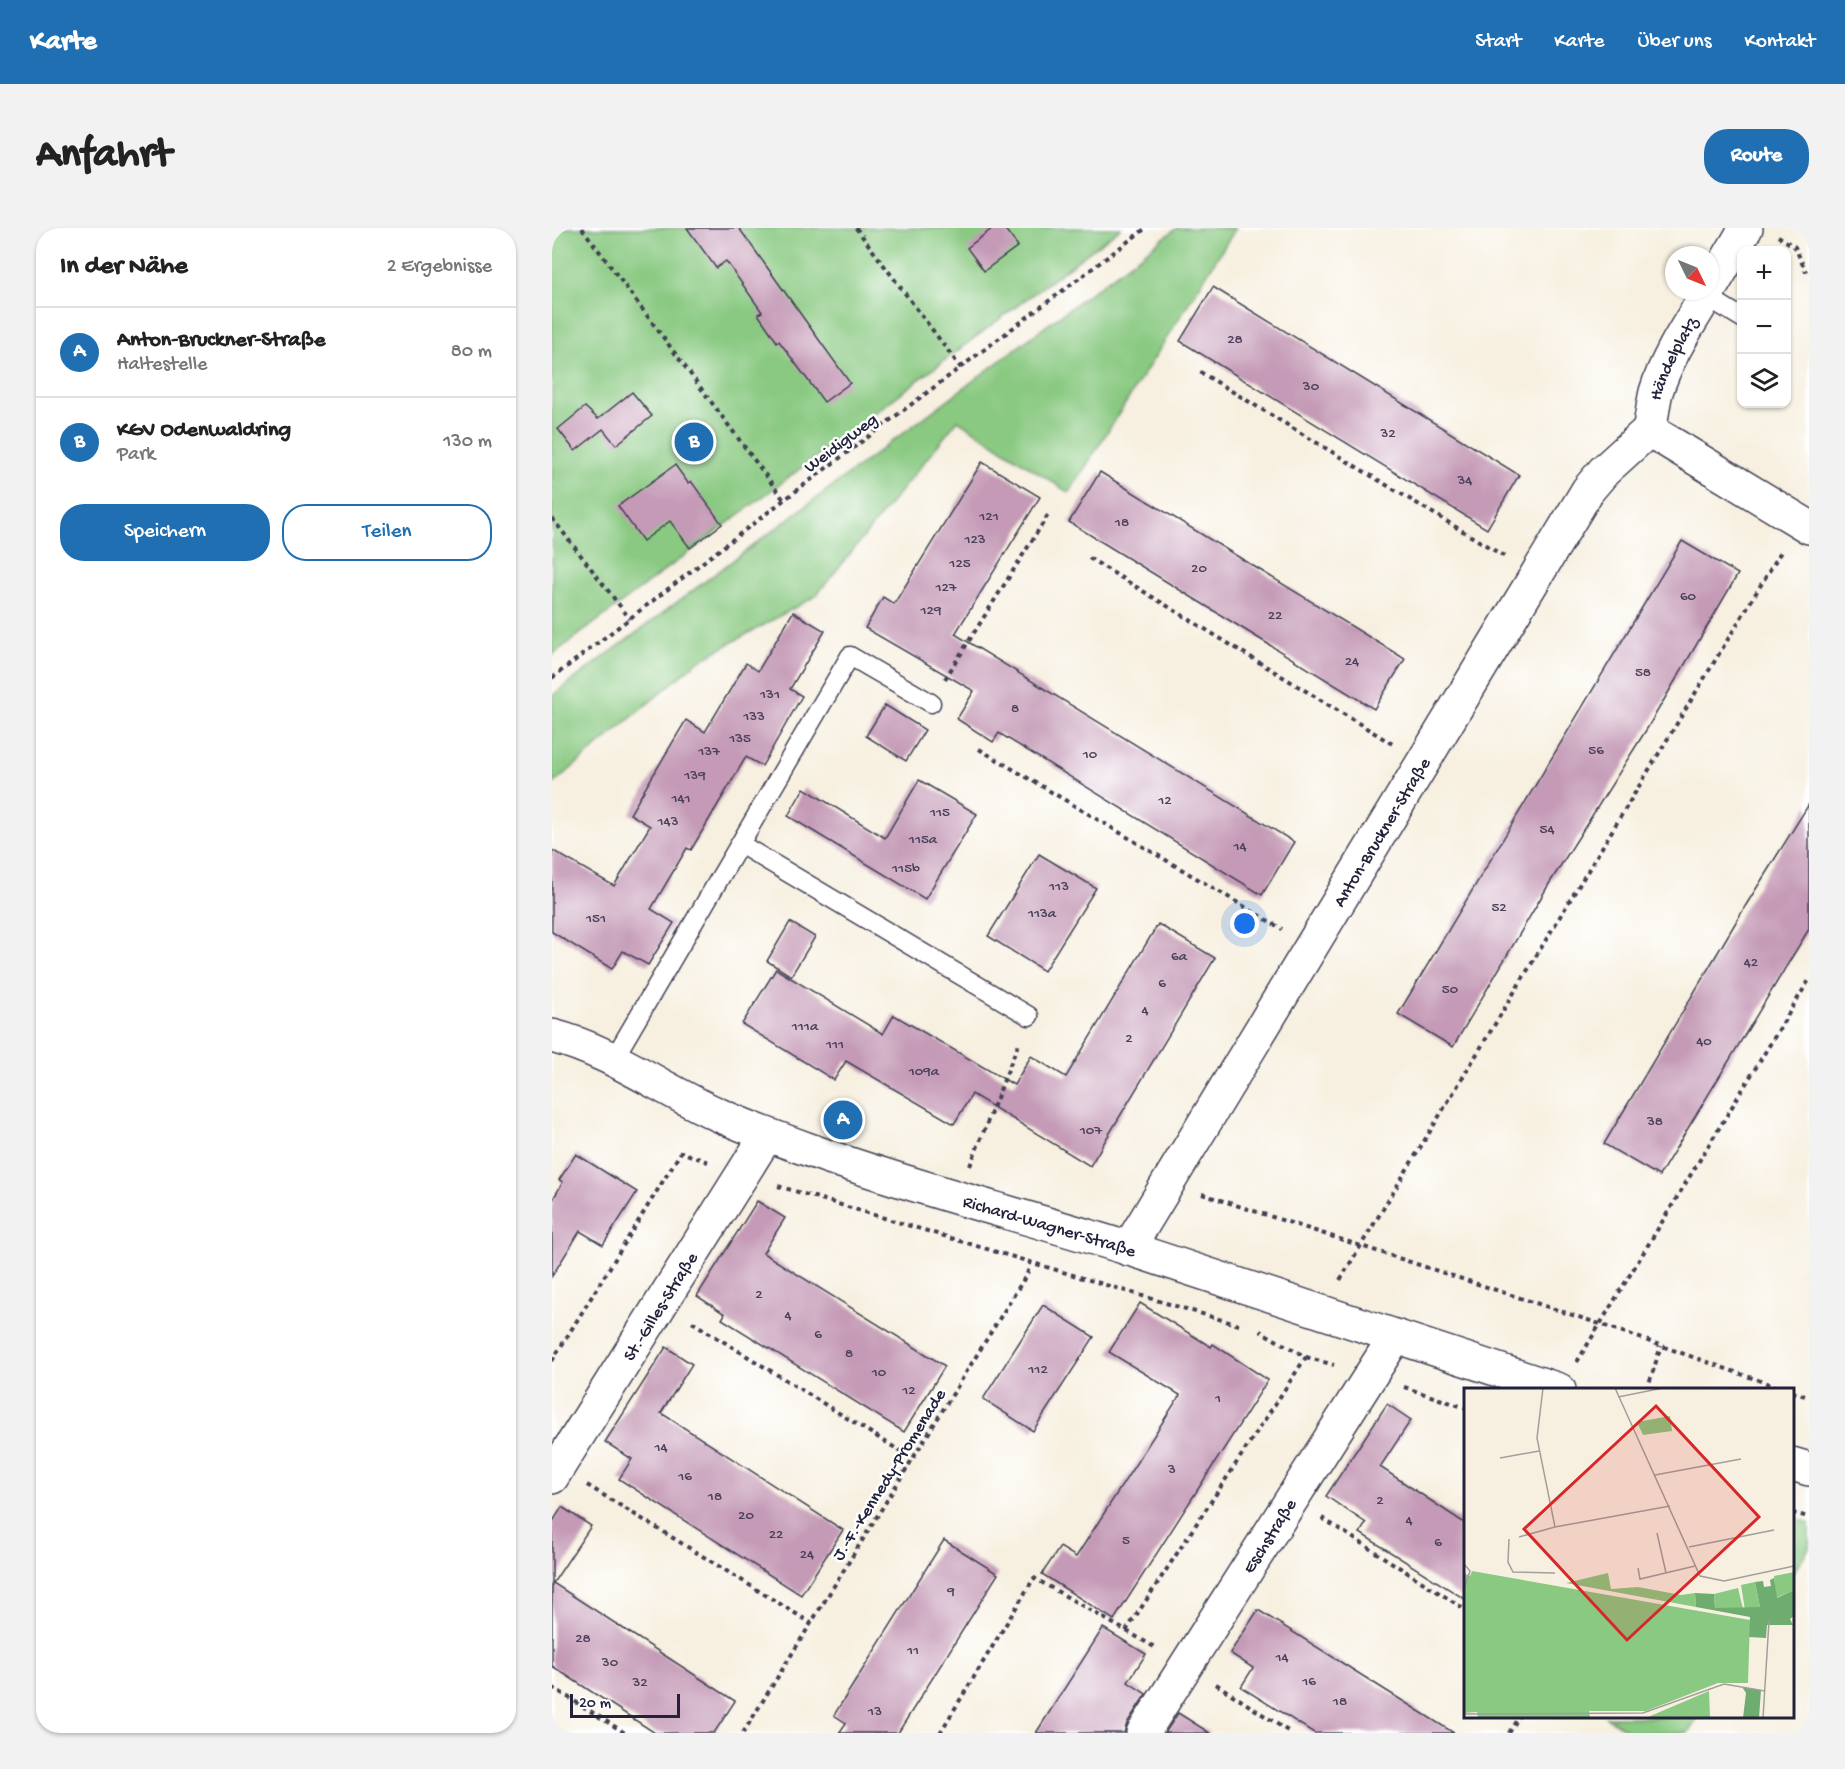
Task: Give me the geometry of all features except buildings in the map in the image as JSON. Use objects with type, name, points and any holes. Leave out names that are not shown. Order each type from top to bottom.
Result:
[{"type":"street","name":"Händelplatz","points":[[1719,273],[1746,228]]},
{"type":"street","name":"Händelplatz","points":[[1649,430],[1656,392],[1666,368],[1703,300]]},
{"type":"street","points":[[1649,430],[1804,524]]},
{"type":"street","name":"Anton-Bruckner-Straße","points":[[1128,1249],[1588,490],[1604,471],[1649,430]]},
{"type":"street","name":"Richard-Wagner-Straße","points":[[552,1036],[572,1041],[613,1060],[716,1114],[767,1135],[884,1175],[1128,1249],[1395,1337],[1565,1380]]},
{"type":"street","name":"St.-Gilles-Straße","points":[[555,1472],[767,1135]]},
{"type":"street","name":"Eschstraße","points":[[1143,1733],[1395,1337]]},
{"type":"street","points":[[1794,1465],[1809,1469]]},
{"type":"lane","points":[[1718,300],[1737,314]]},
{"type":"lane","points":[[613,1060],[850,656],[931,703]]},
{"type":"lane","points":[[740,844],[1029,1016]]},
{"type":"path","points":[[582,228],[784,500]]},
{"type":"path","points":[[856,228],[961,368]]},
{"type":"path","name":"Weidigweg","points":[[552,678],[1146,228]]},
{"type":"path","points":[[1779,237],[1796,247],[1806,272]]},
{"type":"path","points":[[1200,372],[1536,575]]},
{"type":"path","points":[[931,703],[1048,515]]},
{"type":"path","points":[[552,518],[630,620]]},
{"type":"path","points":[[1321,1312],[1804,524]]},
{"type":"path","points":[[1089,558],[1422,763]]},
{"type":"path","points":[[979,749],[1311,946]]},
{"type":"path","points":[[1565,1380],[1809,980]]},
{"type":"path","points":[[957,1198],[1029,1016]]},
{"type":"path","points":[[552,1361],[681,1152],[742,1175],[1248,1328]]},
{"type":"path","points":[[1167,1183],[1600,1324],[1783,1388]]},
{"type":"path","name":"J.-F.-Kennedy-Promenade","points":[[743,1733],[1027,1274],[1045,1224]]},
{"type":"path","points":[[661,1303],[913,1459]]},
{"type":"path","points":[[1126,1631],[1306,1357],[1260,1331]]},
{"type":"path","points":[[1647,1388],[1661,1346]]},
{"type":"path","points":[[1794,1393],[1809,1397]]},
{"type":"path","points":[[555,1472],[811,1623]]},
{"type":"path","points":[[1292,1499],[1464,1609]]},
{"type":"path","points":[[1794,1513],[1809,1517]]},
{"type":"path","points":[[940,1733],[1034,1578],[1186,1665],[1291,1733]]},
{"type":"path","points":[[552,1687],[625,1733]]},
{"type":"path","points":[[1509,1733],[1518,1718]]},
{"type":"green space","points":[[552,228],[1121,228],[552,655]]},
{"type":"green space","points":[[1177,228],[1236,228],[1069,493],[958,420],[816,596],[698,661],[552,785],[552,696]]},
{"type":"green space","points":[[1794,1517],[1809,1523],[1809,1548],[1794,1571]]},
{"type":"green space","points":[[1608,1718],[1698,1718],[1688,1733],[1632,1733]]},
{"type":"place","name":"KGV Odenwaldring","points":[[694,442]]},
{"type":"place","name":"Anton-Bruckner-Straße","points":[[843,1120]]}]
